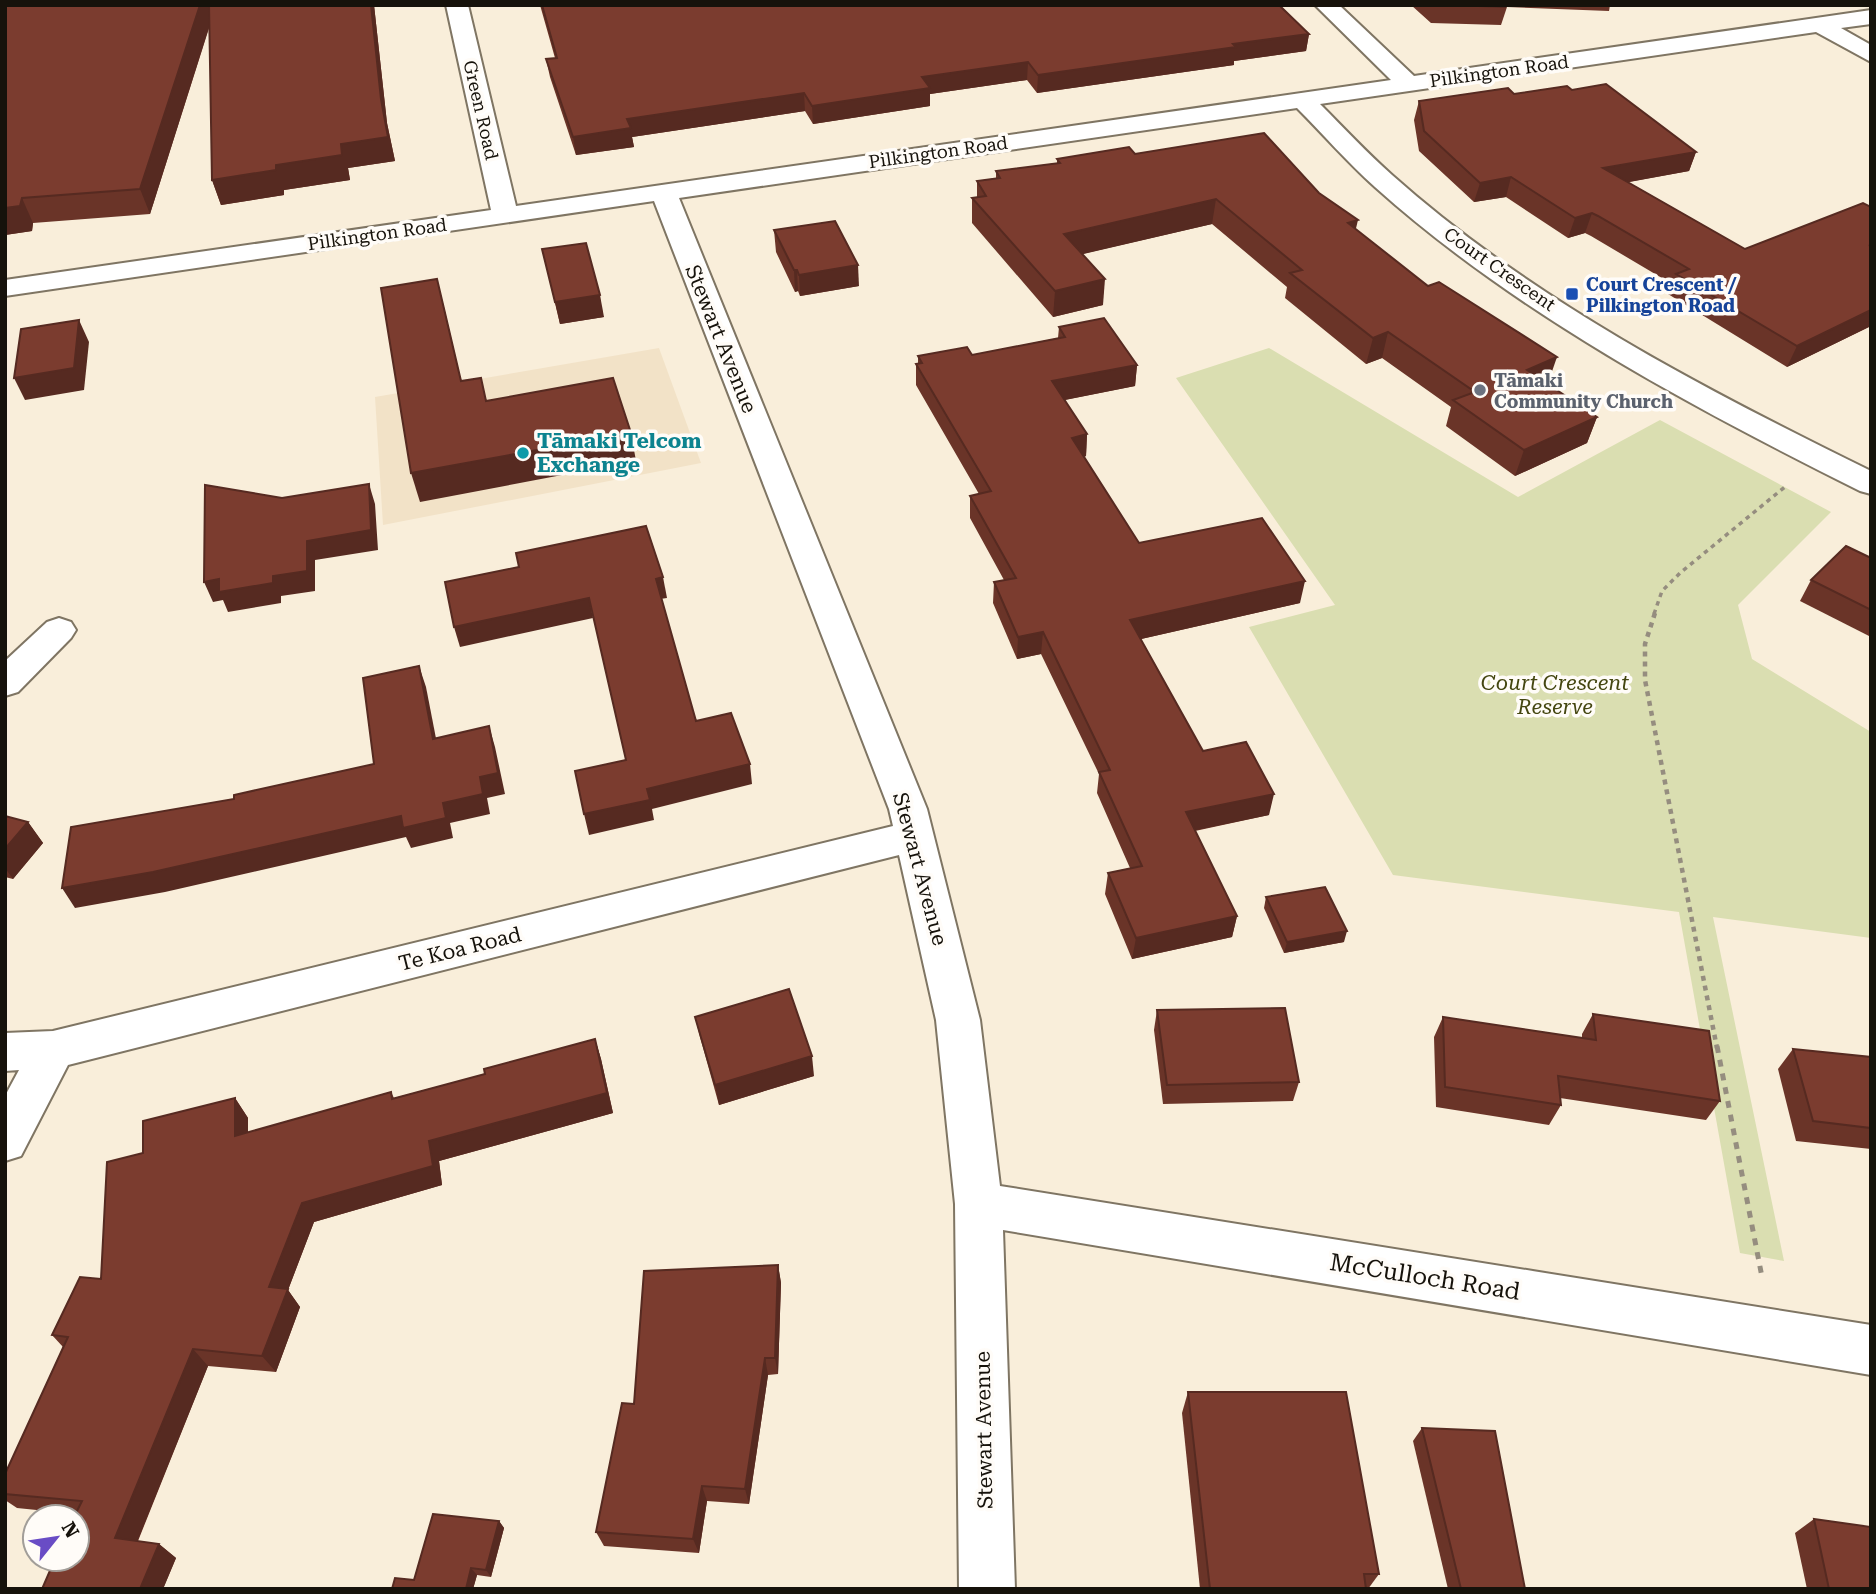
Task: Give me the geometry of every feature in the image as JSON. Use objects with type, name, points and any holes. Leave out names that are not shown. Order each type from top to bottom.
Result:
[{"type":"street","name":"Green Road","points":[[457,5],[505,215]]},
{"type":"street","points":[[1326,5],[1409,84]]},
{"type":"street","name":"Pilkington Road","points":[[5,288],[1871,17]]},
{"type":"street","points":[[1820,25],[1871,55]]},
{"type":"street","name":"Court Crescent","points":[[1301,99],[1393,190],[1487,263],[1608,341],[1680,383],[1871,484]]},
{"type":"street","name":"Stewart Avenue","points":[[663,191],[908,809],[958,1020],[979,1204],[987,1589]]},
{"type":"street","points":[[5,683],[59,630]]},
{"type":"street","name":"Te Koa Road","points":[[5,1052],[52,1050],[914,836]]},
{"type":"street","points":[[5,1141],[52,1050]]},
{"type":"street","name":"McCulloch Road","points":[[979,1204],[1871,1349]]},
{"type":"path","points":[[1763,1286],[1645,680],[1645,644],[1662,591],[1680,573],[1796,479]]},
{"type":"shaded area","points":[[659,348],[701,463],[383,525],[375,397]]},
{"type":"green space","name":"Court Crescent Reserve","points":[[1269,348],[1518,497],[1660,420],[1831,512],[1738,605],[1752,659],[1871,732],[1871,938],[1713,917],[1784,1261],[1740,1253],[1679,912],[1393,875],[1249,627],[1335,605],[1176,378]]},
{"type":"building","points":[[5,5],[200,5],[140,189],[22,198],[20,206],[5,208]]},
{"type":"building","points":[[209,5],[371,5],[388,137],[341,144],[342,155],[276,165],[276,170],[212,180]]},
{"type":"building","points":[[542,5],[1279,5],[1309,34],[1038,75],[1028,62],[922,77],[930,88],[812,106],[804,93],[627,119],[631,128],[573,137],[546,59],[557,58]]},
{"type":"building","points":[[1452,5],[1505,5],[1505,7]]},
{"type":"building","points":[[1606,84],[1696,152],[1603,168],[1745,249],[1863,203],[1871,207],[1871,310],[1797,346],[1676,274],[1689,269],[1598,216],[1592,213],[1575,218],[1511,177],[1480,183],[1424,131],[1419,101],[1508,88],[1514,94],[1567,86],[1572,90]]},
{"type":"building","points":[[1264,133],[1319,193],[1358,220],[1348,223],[1428,286],[1439,282],[1557,357],[1527,370],[1597,417],[1524,450],[1453,400],[1475,392],[1388,332],[1373,338],[1290,273],[1302,270],[1216,199],[1064,234],[1105,279],[1055,291],[972,198],[986,196],[977,181],[1000,178],[996,171],[1060,163],[1057,159],[1129,147],[1135,154]]},
{"type":"building","points":[[835,221],[858,265],[799,275],[774,230]]},
{"type":"building","points":[[586,243],[600,295],[555,302],[542,249]]},
{"type":"building","points":[[437,279],[461,381],[481,378],[486,401],[613,378],[631,433],[411,473],[381,288]]},
{"type":"building","points":[[1104,318],[1137,365],[1052,381],[1087,434],[1072,438],[1139,543],[1262,518],[1305,581],[1130,620],[1203,751],[1246,742],[1274,794],[1186,812],[1237,916],[1136,938],[1108,873],[1142,866],[1099,772],[1110,770],[1043,632],[1018,637],[994,582],[1016,578],[970,496],[991,491],[916,364],[922,363],[918,356],[967,347],[972,355],[1065,337],[1059,327]]},
{"type":"building","points":[[79,320],[74,368],[14,378],[21,329]]},
{"type":"building","points":[[369,484],[371,530],[307,541],[307,571],[273,576],[273,583],[219,592],[219,579],[204,582],[205,485],[282,498]]},
{"type":"building","points":[[646,526],[663,577],[656,579],[696,721],[731,713],[750,764],[647,789],[650,800],[584,814],[575,771],[626,760],[589,598],[454,627],[445,582],[519,567],[516,553]]},
{"type":"building","points":[[1846,546],[1871,558],[1871,610],[1811,580]]},
{"type":"building","points":[[419,666],[433,739],[489,726],[498,773],[480,777],[483,794],[443,803],[446,818],[403,828],[401,816],[153,872],[62,888],[71,827],[234,799],[234,795],[374,764],[363,678]]},
{"type":"building","points":[[5,816],[28,822],[5,849]]},
{"type":"building","points":[[1325,887],[1347,931],[1287,942],[1266,897]]},
{"type":"building","points":[[789,989],[812,1056],[715,1085],[695,1017]]},
{"type":"building","points":[[1285,1008],[1299,1082],[1167,1085],[1157,1010]]},
{"type":"building","points":[[1593,1014],[1709,1031],[1720,1101],[1558,1076],[1561,1105],[1445,1087],[1443,1017],[1596,1040]]},
{"type":"building","points":[[595,1039],[607,1093],[429,1141],[433,1166],[302,1203],[269,1287],[288,1289],[262,1356],[193,1349],[115,1538],[159,1544],[140,1589],[42,1589],[49,1573],[91,1573],[91,1503],[5,1494],[5,1474],[68,1337],[52,1335],[80,1277],[101,1279],[107,1162],[143,1153],[143,1121],[235,1098],[235,1136],[391,1092],[392,1099],[485,1074],[484,1069]]},
{"type":"building","points":[[1793,1049],[1871,1057],[1871,1128],[1813,1121]]},
{"type":"building","points":[[778,1265],[775,1358],[765,1358],[745,1489],[702,1486],[693,1539],[596,1532],[622,1403],[634,1404],[644,1271]]},
{"type":"building","points":[[1188,1392],[1346,1392],[1379,1574],[1364,1574],[1366,1589],[1210,1589]]},
{"type":"building","points":[[1422,1428],[1495,1431],[1525,1589],[1461,1589]]},
{"type":"building","points":[[433,1514],[499,1521],[486,1570],[471,1568],[466,1589],[392,1589],[395,1578],[414,1580]]},
{"type":"building","points":[[1814,1519],[1871,1527],[1871,1589],[1829,1589]]},
{"type":"place","name":"Court Crescent / Pilkington Road","points":[[1572,294]]},
{"type":"place","name":"Tāmaki Community Church","points":[[1480,390]]},
{"type":"place","name":"Tāmaki Telcom Exchange","points":[[523,453]]}]
